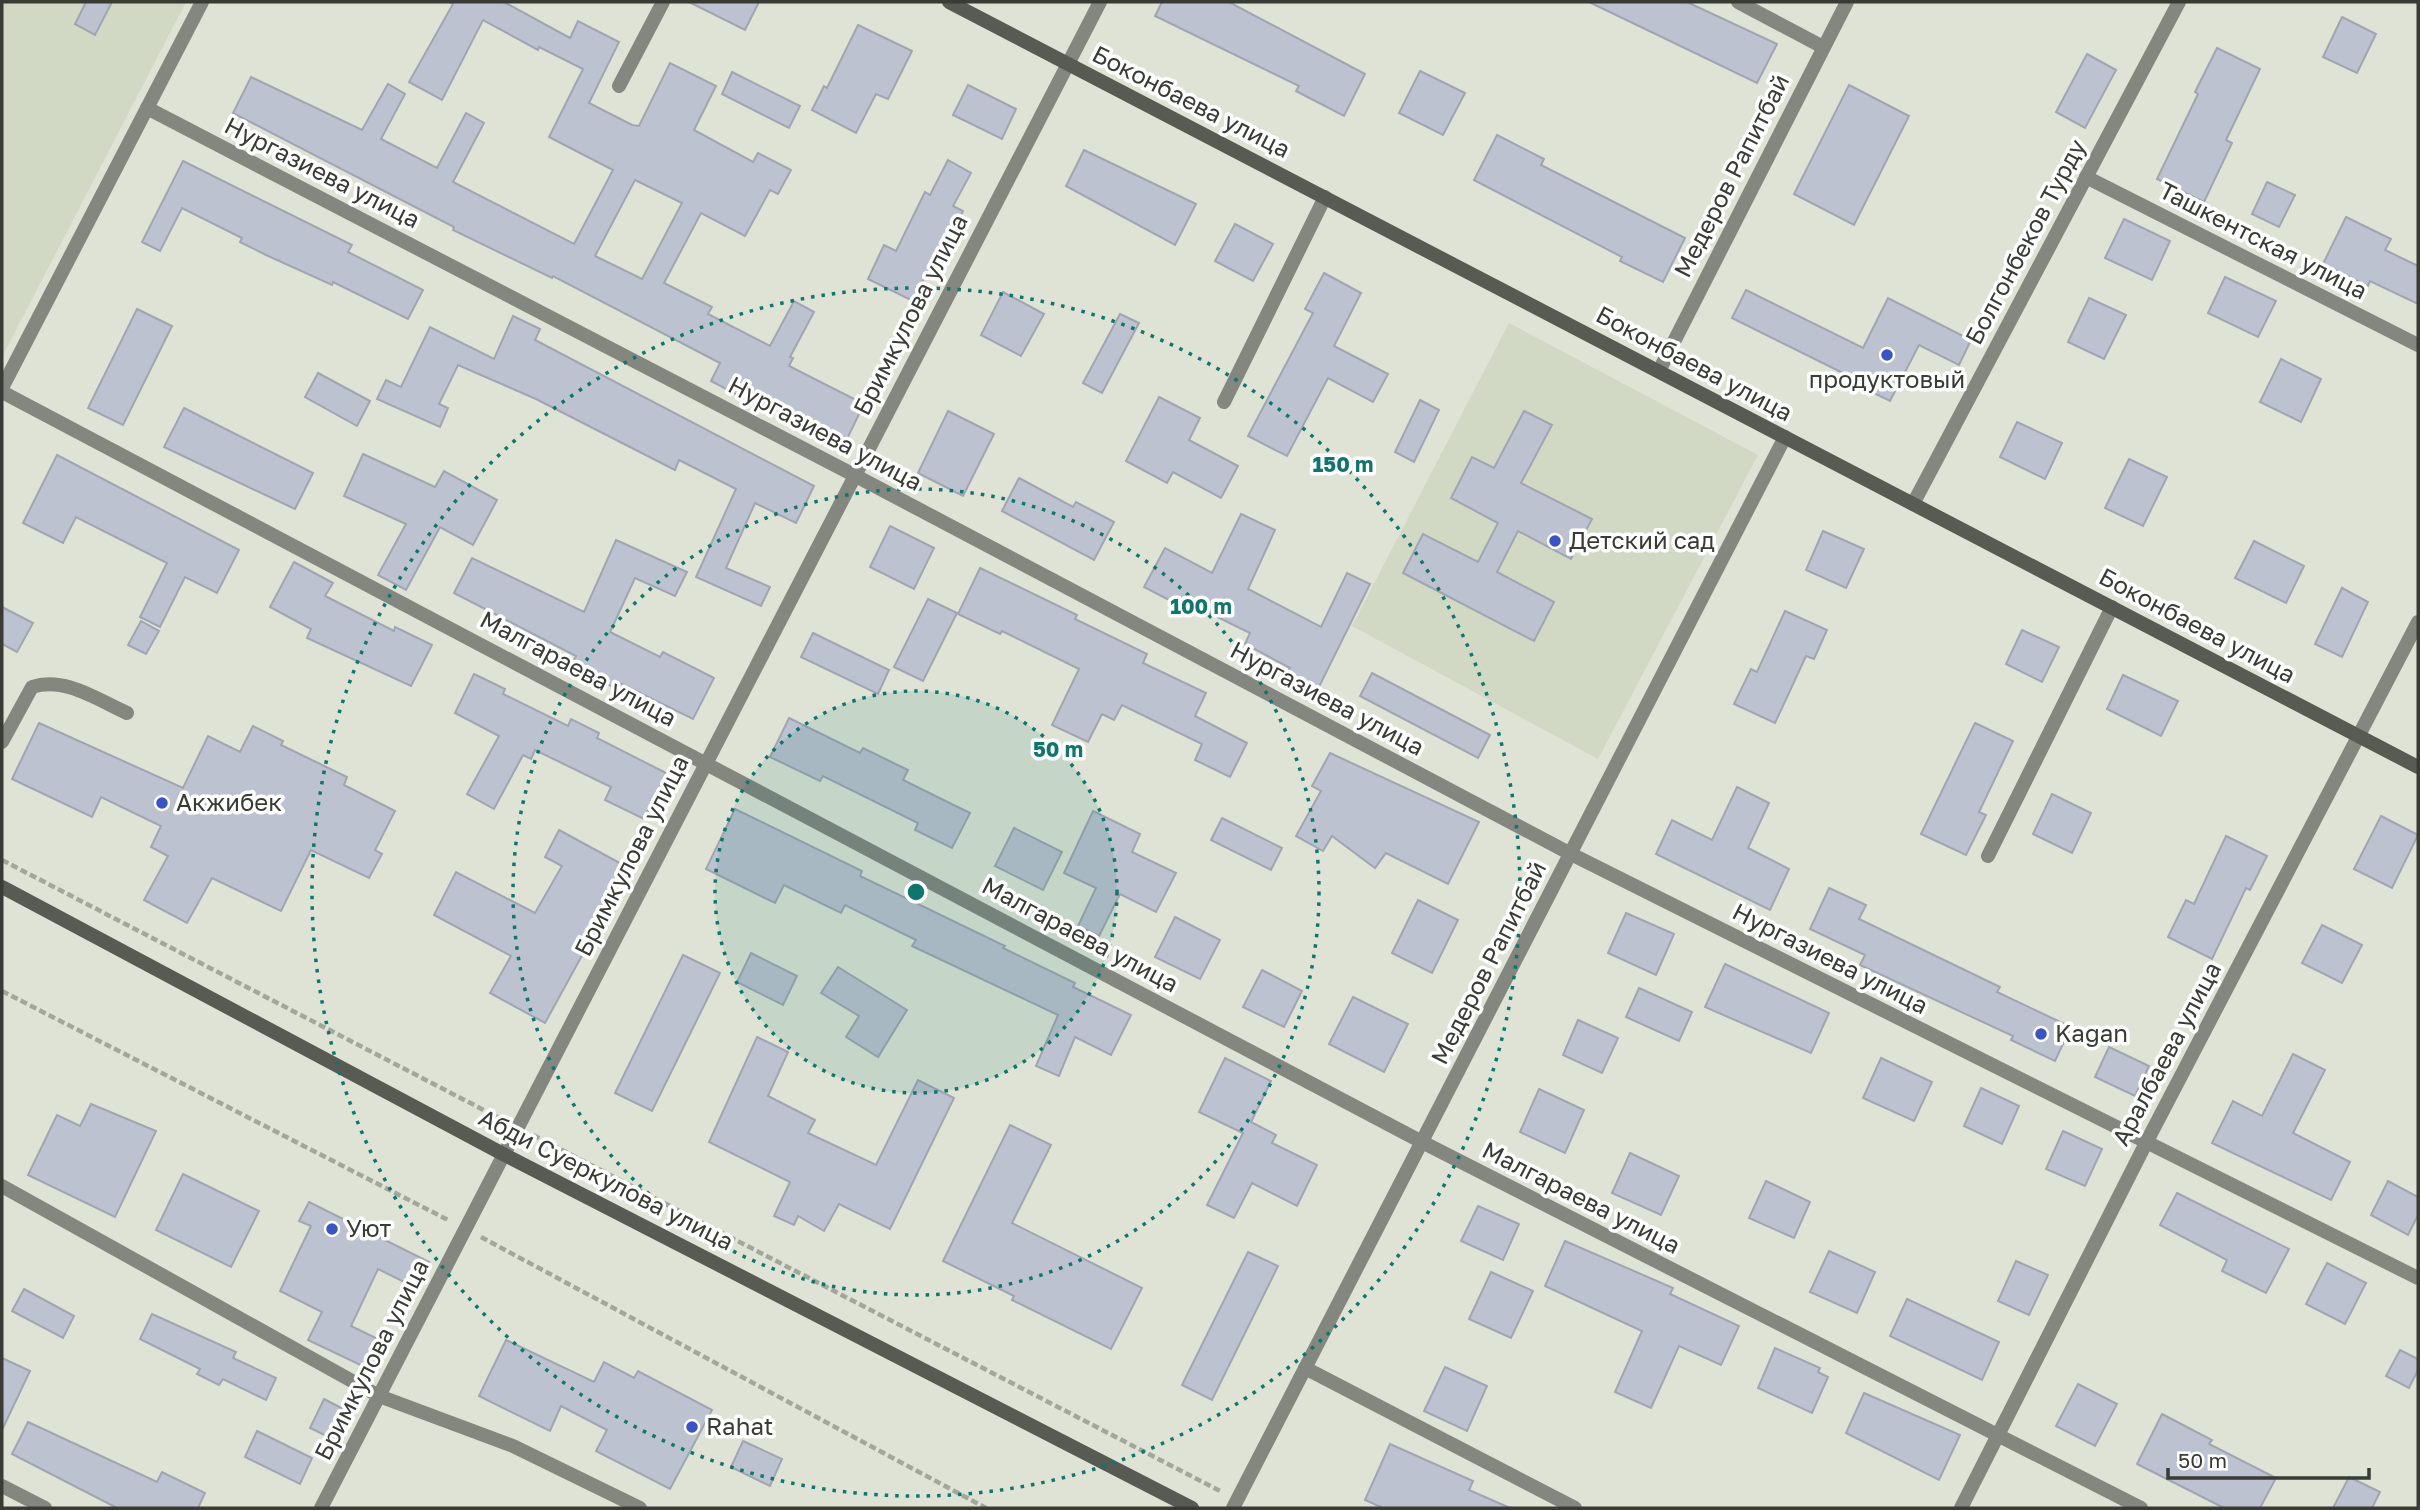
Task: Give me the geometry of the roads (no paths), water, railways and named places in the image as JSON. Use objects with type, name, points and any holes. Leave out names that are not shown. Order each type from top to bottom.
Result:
[{"type":"street","points":[[619,86],[663,2]]},
{"type":"street","name":"Боконбаева улица","points":[[949,2],[2418,767]]},
{"type":"street","name":"Бримкулова улица","points":[[321,1508],[1100,2]]},
{"type":"street","points":[[1738,2],[1823,47]]},
{"type":"street","name":"Медеров Рапитбай","points":[[1659,371],[1847,2]]},
{"type":"street","name":"Болгонбеков Турду","points":[[1913,504],[2179,2]]},
{"type":"street","points":[[2,390],[198,3]]},
{"type":"street","name":"Нургазиева улица","points":[[147,108],[854,475],[1571,854],[2418,1278]]},
{"type":"street","name":"Ташкентская улица","points":[[2086,177],[2418,345]]},
{"type":"street","points":[[1224,402],[1325,197]]},
{"type":"street","name":"Малгараева улица","points":[[2,390],[1422,1142],[2141,1508]]},
{"type":"street","name":"Медеров Рапитбай","points":[[1235,1504],[1785,437]]},
{"type":"street","points":[[1988,856],[2112,607]]},
{"type":"street","name":"Аралбаева улица","points":[[1961,1508],[2146,1143],[2418,622]]},
{"type":"street","points":[[2,742],[32,687],[44,682],[61,683],[127,713]]},
{"type":"street","name":"Абди Суеркулова улица","points":[[2,887],[503,1154],[1192,1508]]},
{"type":"street","points":[[2,1186],[379,1395],[513,1446],[640,1508]]},
{"type":"street","points":[[1305,1368],[1575,1508]]},
{"type":"street","points":[[2,1486],[44,1508]]},
{"type":"place","name":"продуктовый","points":[[1887,355]]},
{"type":"place","name":"Детский сад","points":[[1555,541]]},
{"type":"place","name":"Акжибек","points":[[162,803]]},
{"type":"place","name":"Kagan","points":[[2041,1034]]},
{"type":"place","name":"Уют","points":[[332,1229]]},
{"type":"place","name":"Rahat","points":[[692,1427]]}]
